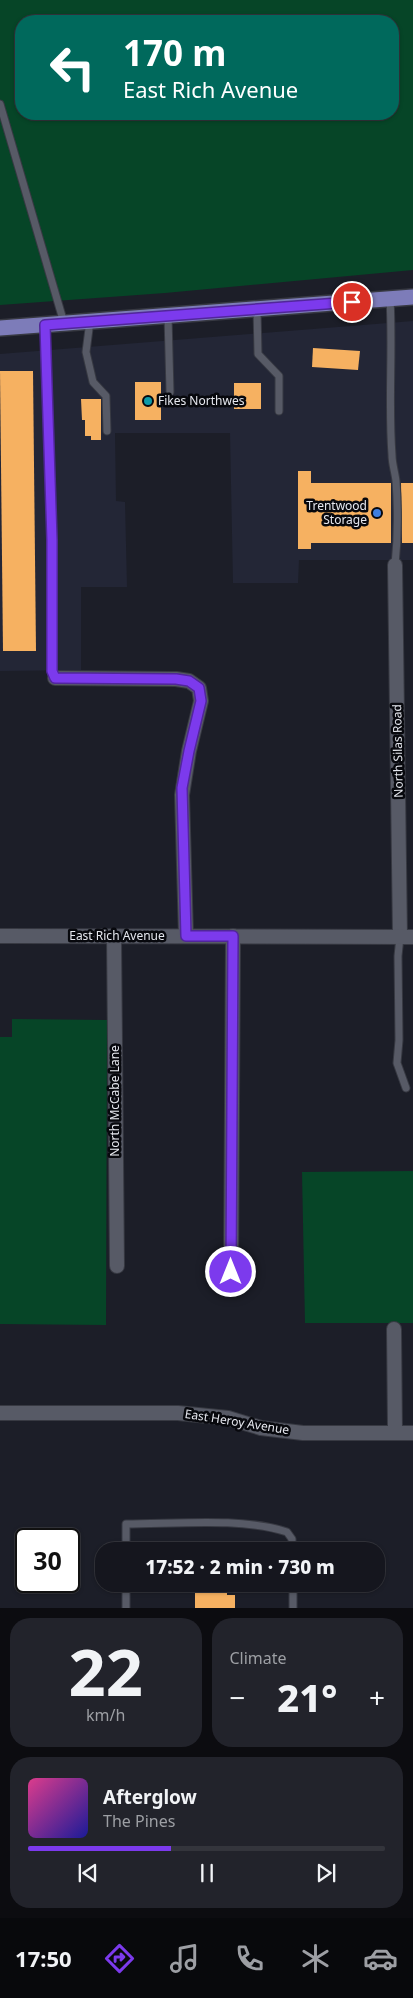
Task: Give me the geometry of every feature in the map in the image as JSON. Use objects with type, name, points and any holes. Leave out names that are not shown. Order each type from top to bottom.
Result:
[{"type":"main road","points":[[0,328],[413,297]]},
{"type":"street","name":"North Silas Road","points":[[395,565],[406,937]]},
{"type":"street","points":[[55,678],[176,679],[189,681],[199,688],[201,701],[189,751],[182,795],[186,936]]},
{"type":"street","name":"East Rich Avenue","points":[[0,936],[406,937]]},
{"type":"street","name":"North McCabe Lane","points":[[114,936],[117,1266]]},
{"type":"street","points":[[231,1272],[233,936]]},
{"type":"street","points":[[394,1329],[395,1432]]},
{"type":"street","name":"East Heroy Avenue","points":[[0,1413],[178,1412],[228,1418],[261,1428],[303,1433],[413,1433]]},
{"type":"lane","points":[[0,104],[64,324]]},
{"type":"lane","points":[[390,299],[392,337],[392,456],[396,489],[397,544],[395,565]]},
{"type":"lane","points":[[257,309],[258,354],[279,376],[279,411]]},
{"type":"lane","points":[[168,316],[170,392]]},
{"type":"lane","points":[[90,322],[86,352],[93,382],[106,396],[107,431]]},
{"type":"lane","points":[[45,325],[52,540],[52,671],[55,678]]},
{"type":"lane","points":[[406,937],[398,956],[400,1040],[397,1062],[406,1088]]},
{"type":"lane","points":[[126,1542],[126,1524],[233,1524],[264,1526],[288,1532],[292,1542]]},
{"type":"lane","points":[[126,1592],[126,1608]]},
{"type":"lane","points":[[292,1592],[293,1608]]},
{"type":"shaded area","points":[[413,321],[413,560],[299,560],[298,583],[233,583],[230,433],[115,433],[116,501],[125,502],[127,587],[81,587],[81,670],[0,671],[0,354]]},
{"type":"green space","points":[[0,0],[413,0],[413,270],[165,293],[0,305]]},
{"type":"green space","points":[[12,1019],[107,1020],[106,1325],[0,1324],[0,1037],[12,1037]]},
{"type":"green space","points":[[413,1171],[413,1323],[305,1323],[302,1172]]},
{"type":"building","points":[[313,348],[360,351],[358,370],[312,367]]},
{"type":"building","points":[[0,371],[33,371],[36,651],[3,651]]},
{"type":"building","name":"Fikes Northwes","points":[[135,382],[161,382],[161,420],[135,420]]},
{"type":"building","points":[[234,383],[261,383],[261,409],[234,409]]},
{"type":"building","points":[[81,399],[101,399],[101,440],[91,440],[91,436],[85,436],[85,420],[82,420]]},
{"type":"building","points":[[298,471],[311,471],[311,483],[391,483],[391,543],[311,543],[311,549],[298,549]]},
{"type":"building","name":"Trentwood Storage","points":[[401,483],[413,483],[413,543],[402,543]]},
{"type":"building","points":[[195,1592],[227,1592],[227,1595],[235,1595],[235,1608],[195,1608]]},
{"type":"place","name":"Fikes Northwes","points":[[148,401]]},
{"type":"place","name":"Trentwood Storage","points":[[377,513]]},
{"type":"route","points":[[231,1272],[233,936],[186,936],[182,795],[189,751],[198,719],[201,701],[200,692],[199,688],[189,681],[176,679],[55,678],[52,671],[52,540],[45,325],[352,302]]}]
